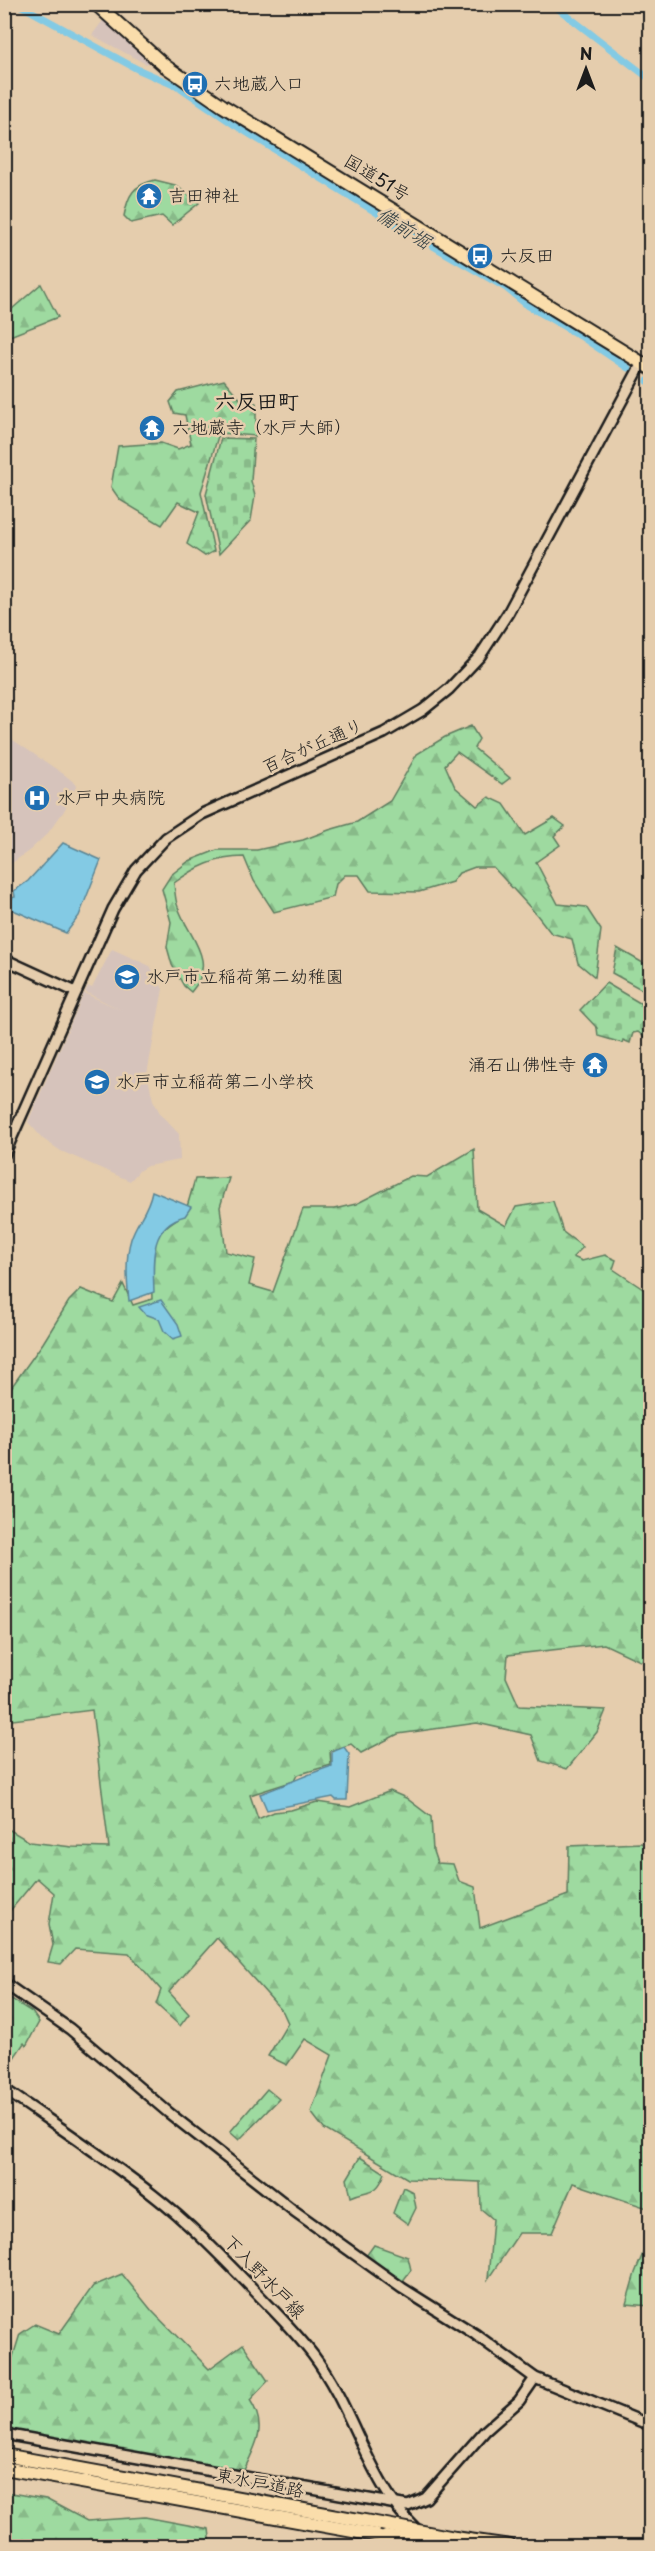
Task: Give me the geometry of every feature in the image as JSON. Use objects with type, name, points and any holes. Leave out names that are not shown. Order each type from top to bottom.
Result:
[{"type":"highway","name":"国道51号","points":[[96,4],[165,66],[223,106],[646,365]]},
{"type":"highway","name":"東水戸道路","points":[[4,2455],[510,2547]]},
{"type":"highway","name":"東水戸道路","points":[[4,2468],[443,2547]]},
{"type":"street","name":"百合が丘通り","points":[[4,1155],[127,883],[145,859],[166,838],[215,807],[398,725],[445,693],[488,645],[508,613],[646,365]]},
{"type":"street","points":[[4,959],[76,992]]},
{"type":"street","points":[[4,1983],[44,2008],[169,2113],[324,2234],[411,2295],[476,2334],[535,2378],[651,2425]]},
{"type":"street","name":"下入野水戸線","points":[[4,2089],[139,2184],[177,2214],[213,2247],[290,2327],[332,2383],[355,2426],[379,2482],[393,2505],[434,2547]]},
{"type":"street","points":[[4,2434],[393,2505],[413,2505],[426,2498],[485,2431],[519,2401],[535,2378]]},
{"type":"shaded area","points":[[104,19],[152,60],[146,64],[92,35]]},
{"type":"shaded area","name":"水戸中央病院","points":[[4,734],[77,785],[64,811],[48,833],[30,850],[5,868]]},
{"type":"shaded area","name":"水戸市立稲荷第二小学校","points":[[112,949],[150,966],[163,989],[147,1074],[153,1100],[161,1115],[179,1134],[180,1160],[147,1166],[130,1181],[61,1151],[43,1139],[28,1122],[84,993],[121,1010],[85,992],[88,986],[92,988]]},
{"type":"green space","points":[[155,180],[175,185],[199,203],[172,225],[162,216],[131,223],[124,216],[127,202],[137,188]]},
{"type":"green space","points":[[41,284],[58,317],[5,338],[5,315]]},
{"type":"green space","points":[[224,380],[241,400],[256,403],[256,436],[219,433],[201,492],[214,551],[205,556],[187,544],[199,512],[178,502],[162,525],[120,500],[111,487],[118,446],[161,443],[178,449],[191,444],[185,415],[174,413],[170,402],[178,392]]},
{"type":"green space","points":[[221,438],[254,439],[251,481],[255,496],[251,520],[219,554],[206,494]]},
{"type":"green space","points":[[471,726],[479,739],[474,748],[510,778],[502,784],[457,752],[445,765],[455,787],[477,806],[489,797],[504,804],[525,835],[554,818],[565,826],[554,836],[560,845],[536,862],[558,904],[586,907],[601,930],[595,977],[578,963],[572,939],[551,933],[493,867],[475,867],[459,873],[452,882],[419,892],[370,891],[359,875],[345,875],[336,884],[333,897],[274,912],[254,881],[244,857],[234,857],[207,864],[174,883],[178,907],[202,959],[199,980],[191,992],[184,986],[172,965],[167,947],[171,922],[162,889],[171,875],[189,861],[217,850],[257,850],[303,840],[357,822],[390,801],[417,754],[445,737]]},
{"type":"green space","points":[[617,948],[650,967],[650,994],[612,973]]},
{"type":"green space","points":[[606,983],[650,1009],[650,1046],[649,1041],[638,1032],[633,1033],[630,1043],[598,1036],[597,1028],[580,1010]]},
{"type":"green space","points":[[474,1149],[477,1209],[506,1226],[516,1207],[553,1201],[563,1232],[583,1247],[573,1257],[582,1261],[605,1255],[616,1260],[613,1269],[643,1289],[650,1278],[650,1659],[640,1661],[604,1644],[508,1655],[506,1677],[519,1706],[606,1710],[597,1732],[567,1769],[541,1761],[531,1735],[477,1723],[398,1734],[361,1753],[351,1744],[330,1751],[331,1765],[297,1775],[294,1781],[250,1795],[258,1819],[274,1812],[291,1810],[317,1802],[350,1807],[390,1791],[406,1798],[431,1817],[433,1851],[437,1863],[453,1864],[459,1881],[475,1887],[480,1928],[568,1895],[569,1846],[641,1843],[650,1847],[650,2209],[573,2183],[552,2233],[519,2233],[488,2279],[493,2219],[481,2209],[480,2182],[408,2179],[324,2129],[311,2112],[332,2055],[305,2039],[287,2065],[268,2056],[288,2023],[283,2012],[217,1938],[169,1992],[189,2014],[180,2026],[156,2004],[161,1990],[129,1953],[75,1949],[61,1964],[48,1962],[53,1945],[49,1924],[54,1893],[37,1878],[5,1917],[5,1827],[30,1842],[72,1847],[109,1848],[92,1710],[5,1721],[5,1396],[43,1343],[69,1301],[81,1289],[113,1302],[123,1284],[133,1305],[152,1299],[151,1249],[161,1231],[185,1214],[195,1179],[229,1178],[220,1207],[226,1252],[255,1259],[249,1285],[273,1292],[303,1209],[334,1209],[356,1204],[411,1176],[427,1177]]},
{"type":"green space","points":[[5,1995],[32,2012],[39,2022],[26,2046],[24,2043],[11,2062],[5,2058]]},
{"type":"green space","points":[[267,2089],[279,2099],[239,2140],[230,2132]]},
{"type":"green space","points":[[360,2157],[385,2173],[379,2186],[375,2189],[351,2197],[347,2179]]},
{"type":"green space","points":[[403,2187],[413,2192],[416,2208],[408,2224],[393,2213]]},
{"type":"green space","points":[[650,2236],[650,2306],[626,2304],[635,2273]]},
{"type":"green space","points":[[374,2245],[408,2257],[411,2270],[402,2282],[366,2256]]},
{"type":"green space","points":[[122,2274],[152,2311],[209,2369],[243,2344],[268,2381],[250,2400],[258,2419],[259,2428],[256,2444],[243,2472],[5,2429],[5,2382],[20,2334],[35,2324],[59,2334],[93,2286]]},
{"type":"green space","points":[[5,2492],[46,2499],[87,2521],[145,2517],[209,2529],[211,2546],[5,2546]]},
{"type":"water","points":[[63,843],[101,860],[79,916],[66,933],[4,906],[5,900],[15,897],[14,891],[28,881]]},
{"type":"water","points":[[152,1191],[191,1207],[185,1216],[165,1227],[159,1236],[154,1257],[154,1292],[129,1301],[127,1270],[129,1246]]},
{"type":"water","points":[[161,1300],[178,1324],[182,1336],[173,1339],[164,1331],[159,1319],[145,1314],[139,1307]]},
{"type":"water","points":[[344,1747],[349,1754],[347,1800],[336,1800],[333,1797],[267,1810],[260,1794],[332,1766],[332,1752]]},
{"type":"waterway","name":"備前堀","points":[[18,4],[137,69],[176,86]]},
{"type":"waterway","points":[[552,4],[650,79]]},
{"type":"waterway","name":"備前堀","points":[[181,88],[235,125],[395,224],[506,288],[527,305],[582,337],[628,368]]},
{"type":"place","name":"六地蔵入口","points":[[195,84]]},
{"type":"place","name":"吉田神社","points":[[149,196]]},
{"type":"place","name":"六反田","points":[[480,256]]},
{"type":"place","name":"六地蔵寺（水戸大師）","points":[[152,428]]},
{"type":"place","name":"水戸中央病院","points":[[37,798]]},
{"type":"place","name":"水戸市立稲荷第二幼稚園","points":[[127,977]]},
{"type":"place","name":"涌石山佛性寺","points":[[595,1065]]},
{"type":"place","name":"水戸市立稲荷第二小学校","points":[[97,1082]]},
{"type":"district","name":"六反田町","points":[[257,402]]}]
